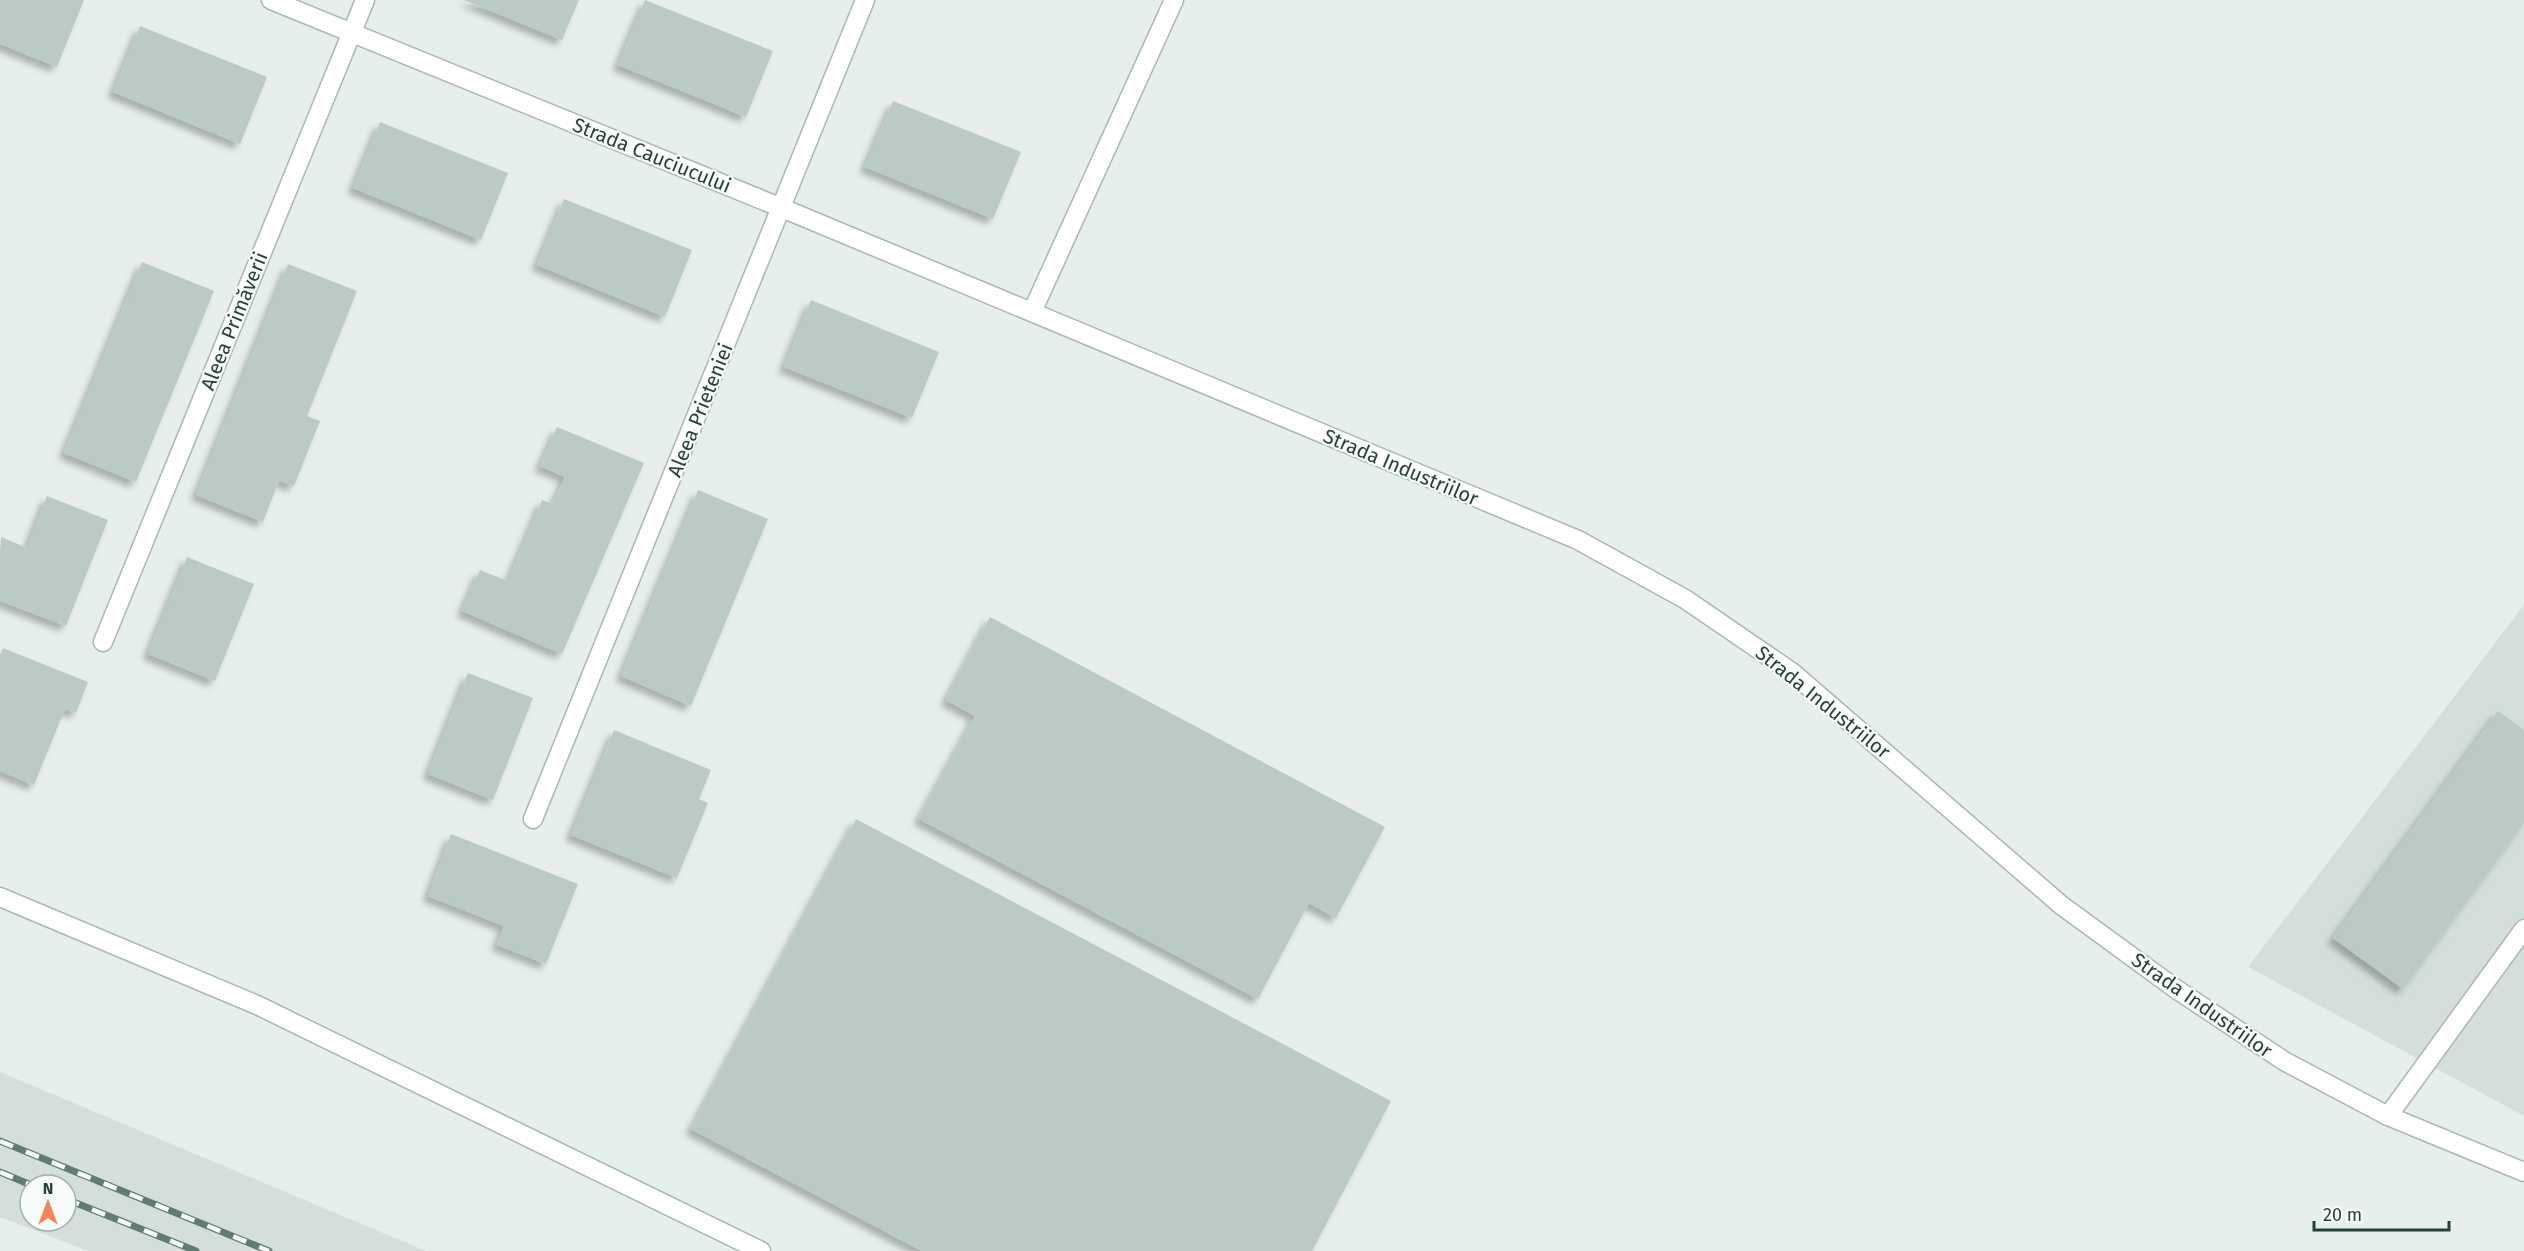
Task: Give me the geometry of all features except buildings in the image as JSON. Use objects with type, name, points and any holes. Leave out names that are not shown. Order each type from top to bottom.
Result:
[{"type":"street","name":"Strada Cauciucului","points":[[271,0],[1032,312]]},
{"type":"street","name":"Aleea Primăverii","points":[[103,642],[365,0]]},
{"type":"street","name":"Aleea Prieteniei","points":[[533,819],[865,0]]},
{"type":"street","points":[[1032,312],[1174,0]]},
{"type":"street","name":"Strada Industriilor","points":[[1032,312],[1578,540],[1685,599],[1793,673],[2061,905],[2176,989],[2284,1061],[2388,1116],[2524,1172]]},
{"type":"street","points":[[0,897],[257,1005],[761,1251]]},
{"type":"street","points":[[2388,1116],[2524,929]]},
{"type":"shaded area","points":[[2524,605],[2524,1116],[2248,967]]},
{"type":"shaded area","points":[[0,1072],[426,1251],[88,1251],[41,1233],[78,1233],[78,1173],[18,1173],[18,1224],[0,1217]]},
{"type":"railway","points":[[0,1141],[269,1251]]},
{"type":"railway","points":[[0,1172],[18,1180]]},
{"type":"railway","points":[[78,1204],[196,1251]]}]
